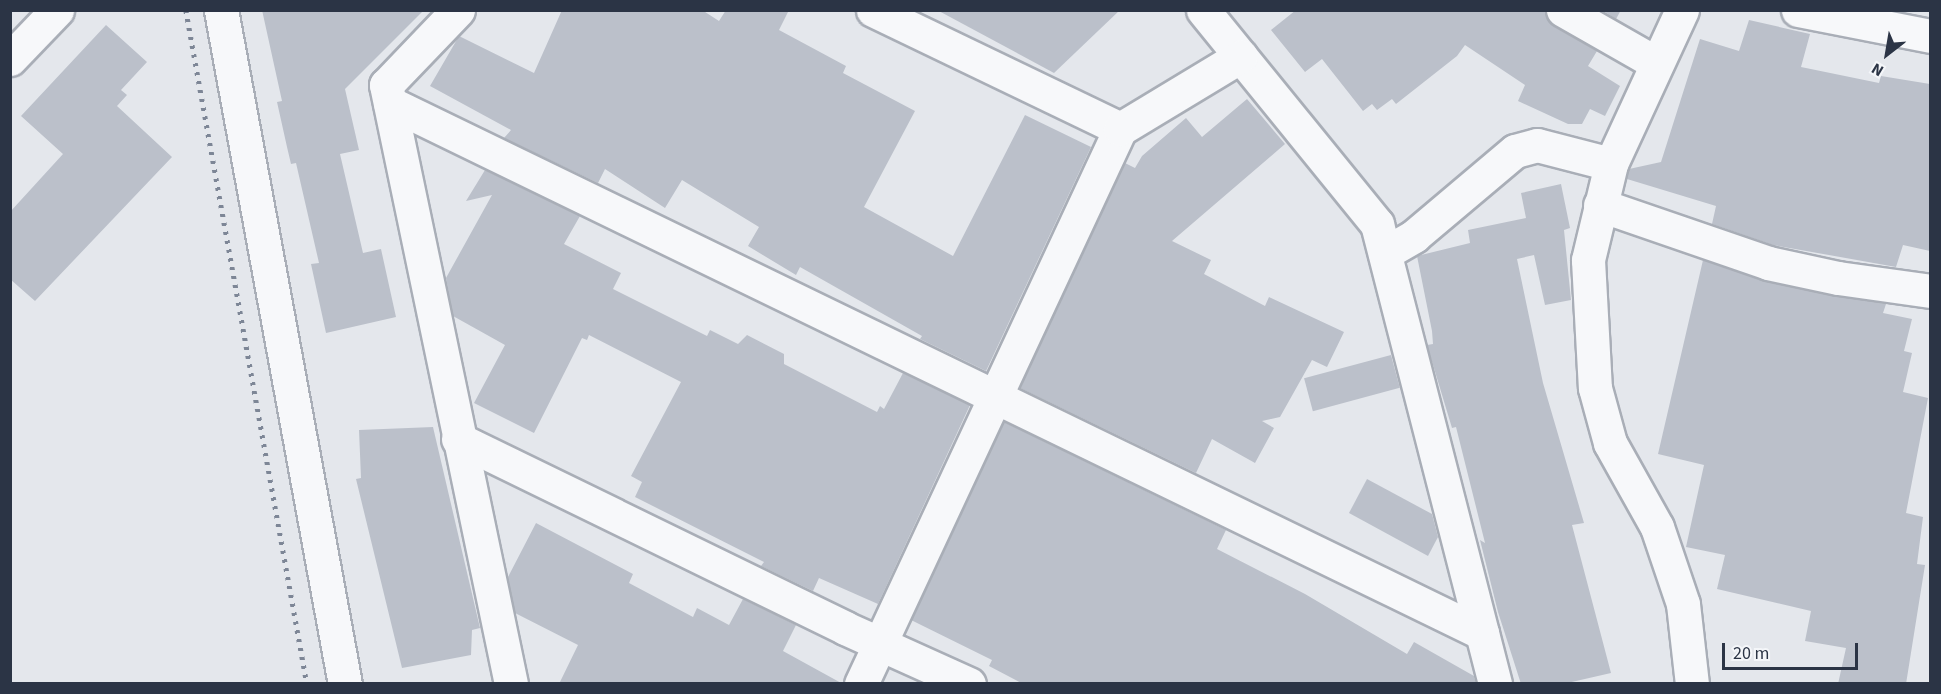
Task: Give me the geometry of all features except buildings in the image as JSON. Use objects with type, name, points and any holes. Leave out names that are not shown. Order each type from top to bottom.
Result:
[{"type":"street","points":[[10,59],[57,10]]},
{"type":"street","points":[[221,10],[345,684]]},
{"type":"street","points":[[458,10],[386,85],[511,684]]},
{"type":"street","points":[[873,10],[1120,129]]},
{"type":"street","points":[[1203,10],[1377,224],[1495,684]]},
{"type":"street","points":[[1563,10],[1656,63]]},
{"type":"street","points":[[1682,10],[1656,63],[1642,105],[1611,164],[1588,260],[1595,388],[1610,443],[1656,526],[1683,604],[1692,684]]},
{"type":"street","points":[[1798,10],[1930,36]]},
{"type":"street","points":[[861,684],[1120,129],[1241,56]]},
{"type":"street","points":[[390,102],[1482,633]]},
{"type":"street","points":[[1385,253],[1414,236],[1515,151],[1537,145],[1611,164]]},
{"type":"street","points":[[1600,205],[1768,263],[1838,278],[1930,291]]},
{"type":"street","points":[[458,438],[969,684]]},
{"type":"railway","points":[[186,10],[307,684]]}]
